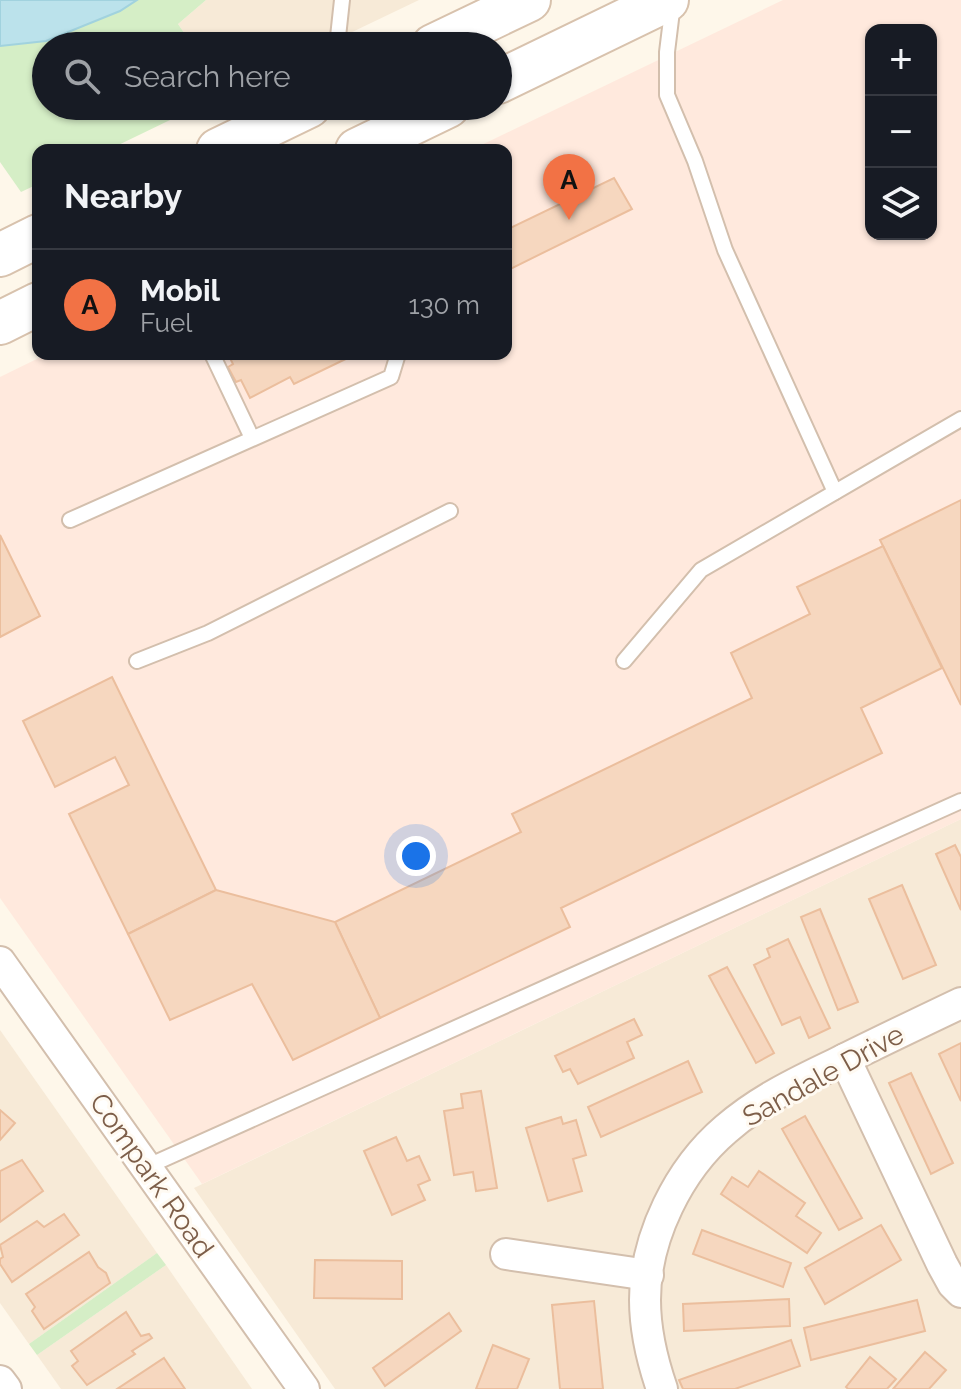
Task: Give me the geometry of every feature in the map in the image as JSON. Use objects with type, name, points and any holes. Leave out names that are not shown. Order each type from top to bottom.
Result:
[{"type":"main road","points":[[462,32],[529,0]]},
{"type":"main road","points":[[512,75],[670,0]]},
{"type":"main road","points":[[230,144],[280,120]]},
{"type":"main road","points":[[369,144],[419,120]]},
{"type":"main road","points":[[0,255],[32,239]]},
{"type":"main road","points":[[0,323],[32,307]]},
{"type":"street","name":"Compark Road","points":[[0,962],[304,1389]]},
{"type":"street","name":"Sandale Drive","points":[[662,1389],[652,1358],[647,1327],[645,1297],[648,1275],[659,1228],[676,1191],[697,1160],[725,1130],[757,1106],[961,1003]]},
{"type":"street","points":[[845,1059],[942,1264],[961,1292]]},
{"type":"street","points":[[506,1254],[648,1275]]},
{"type":"street","points":[[0,1381],[6,1389]]},
{"type":"lane","points":[[339,32],[342,0]]},
{"type":"lane","points":[[670,0],[667,95],[695,161],[725,250],[835,492]]},
{"type":"lane","points":[[215,360],[252,438]]},
{"type":"lane","points":[[70,520],[391,377],[396,360]]},
{"type":"lane","points":[[624,661],[701,570],[961,419]]},
{"type":"lane","points":[[137,661],[208,633],[450,511]]},
{"type":"lane","points":[[146,1167],[961,801]]},
{"type":"shaded area","points":[[206,0],[419,0],[352,32],[183,32],[178,24]]},
{"type":"shaded area","points":[[783,0],[961,0],[961,819],[202,1184],[0,898],[0,377],[35,360],[512,360],[512,144],[483,144]]},
{"type":"shaded area","points":[[961,819],[961,1389],[335,1389],[194,1188]]},
{"type":"shaded area","points":[[0,1030],[157,1253],[29,1344],[0,1303]]},
{"type":"shaded area","points":[[166,1265],[252,1389],[61,1389],[37,1355]]},
{"type":"green space","points":[[137,0],[206,0],[178,24],[183,32],[68,32],[120,11]]},
{"type":"green space","points":[[32,43],[32,120],[170,120],[120,144],[32,144],[32,187],[21,192],[0,162],[0,46]]},
{"type":"green space","points":[[157,1253],[166,1265],[37,1355],[29,1344]]},
{"type":"water","points":[[0,0],[137,0],[120,11],[68,32],[32,32],[32,43],[0,46]]},
{"type":"building","points":[[614,178],[632,209],[512,268],[512,227]]},
{"type":"building","points":[[231,360],[344,360],[294,384],[290,377],[250,398],[241,380],[236,382],[228,367],[233,364]]},
{"type":"building","points":[[961,500],[961,705],[880,540]]},
{"type":"building","points":[[0,535],[40,616],[0,637]]},
{"type":"building","points":[[883,546],[942,668],[861,708],[882,753],[561,908],[570,927],[380,1018],[335,922],[521,832],[512,814],[752,698],[731,653],[810,614],[797,587]]},
{"type":"building","points":[[112,677],[216,890],[128,934],[69,814],[129,785],[115,757],[55,787],[23,721]]},
{"type":"building","points":[[955,845],[961,857],[961,910],[936,854]]},
{"type":"building","points":[[902,885],[936,965],[903,979],[869,899]]},
{"type":"building","points":[[216,890],[335,922],[380,1018],[293,1060],[252,984],[170,1020],[128,934]]},
{"type":"building","points":[[820,909],[858,1002],[838,1010],[801,917]]},
{"type":"building","points":[[788,939],[830,1028],[809,1038],[800,1017],[782,1025],[754,965],[770,957],[767,949]]},
{"type":"building","points":[[727,967],[774,1053],[756,1063],[709,976]]},
{"type":"building","points":[[634,1019],[642,1035],[627,1042],[634,1058],[578,1084],[570,1069],[563,1072],[555,1056]]},
{"type":"building","points":[[961,1043],[961,1101],[939,1054]]},
{"type":"building","points":[[688,1061],[702,1092],[601,1137],[588,1107]]},
{"type":"building","points":[[911,1073],[953,1163],[931,1174],[889,1083]]},
{"type":"building","points":[[481,1091],[497,1188],[476,1191],[473,1172],[454,1175],[444,1111],[463,1108],[461,1094]]},
{"type":"building","points":[[0,1110],[15,1123],[0,1140]]},
{"type":"building","points":[[805,1116],[862,1218],[839,1230],[782,1129]]},
{"type":"building","points":[[561,1117],[563,1124],[576,1120],[586,1155],[573,1159],[582,1191],[548,1201],[526,1128]]},
{"type":"building","points":[[396,1137],[407,1161],[419,1156],[430,1180],[418,1185],[425,1200],[392,1215],[364,1151]]},
{"type":"building","points":[[22,1160],[43,1191],[0,1222],[0,1171]]},
{"type":"building","points":[[759,1171],[805,1203],[796,1216],[821,1233],[807,1253],[721,1194],[732,1177],[748,1187]]},
{"type":"building","points":[[64,1214],[79,1235],[12,1282],[0,1264],[3,1257],[0,1245],[37,1221],[44,1227]]},
{"type":"building","points":[[881,1225],[901,1260],[825,1304],[805,1268]]},
{"type":"building","points":[[702,1230],[791,1263],[783,1287],[693,1254]]},
{"type":"building","points":[[89,1252],[110,1283],[44,1329],[32,1311],[35,1307],[26,1294]]},
{"type":"building","points":[[315,1260],[402,1261],[402,1299],[314,1298]]},
{"type":"building","points":[[789,1299],[790,1326],[684,1331],[683,1304]]},
{"type":"building","points":[[917,1300],[925,1331],[811,1360],[804,1328]]},
{"type":"building","points":[[594,1301],[603,1389],[560,1389],[552,1305]]},
{"type":"building","points":[[126,1312],[141,1336],[149,1334],[152,1338],[132,1351],[135,1354],[87,1385],[72,1366],[78,1361],[71,1351]]},
{"type":"building","points":[[449,1313],[461,1331],[385,1386],[373,1368]]},
{"type":"building","points":[[791,1340],[800,1366],[735,1389],[683,1389],[679,1380]]},
{"type":"building","points":[[493,1345],[529,1359],[517,1389],[476,1389]]},
{"type":"building","points":[[925,1352],[946,1370],[929,1389],[893,1389]]},
{"type":"building","points":[[870,1357],[896,1379],[887,1389],[848,1389],[846,1387]]},
{"type":"building","points":[[164,1358],[185,1389],[117,1389]]},
{"type":"place","name":"Mobil","points":[[569,220]]}]
